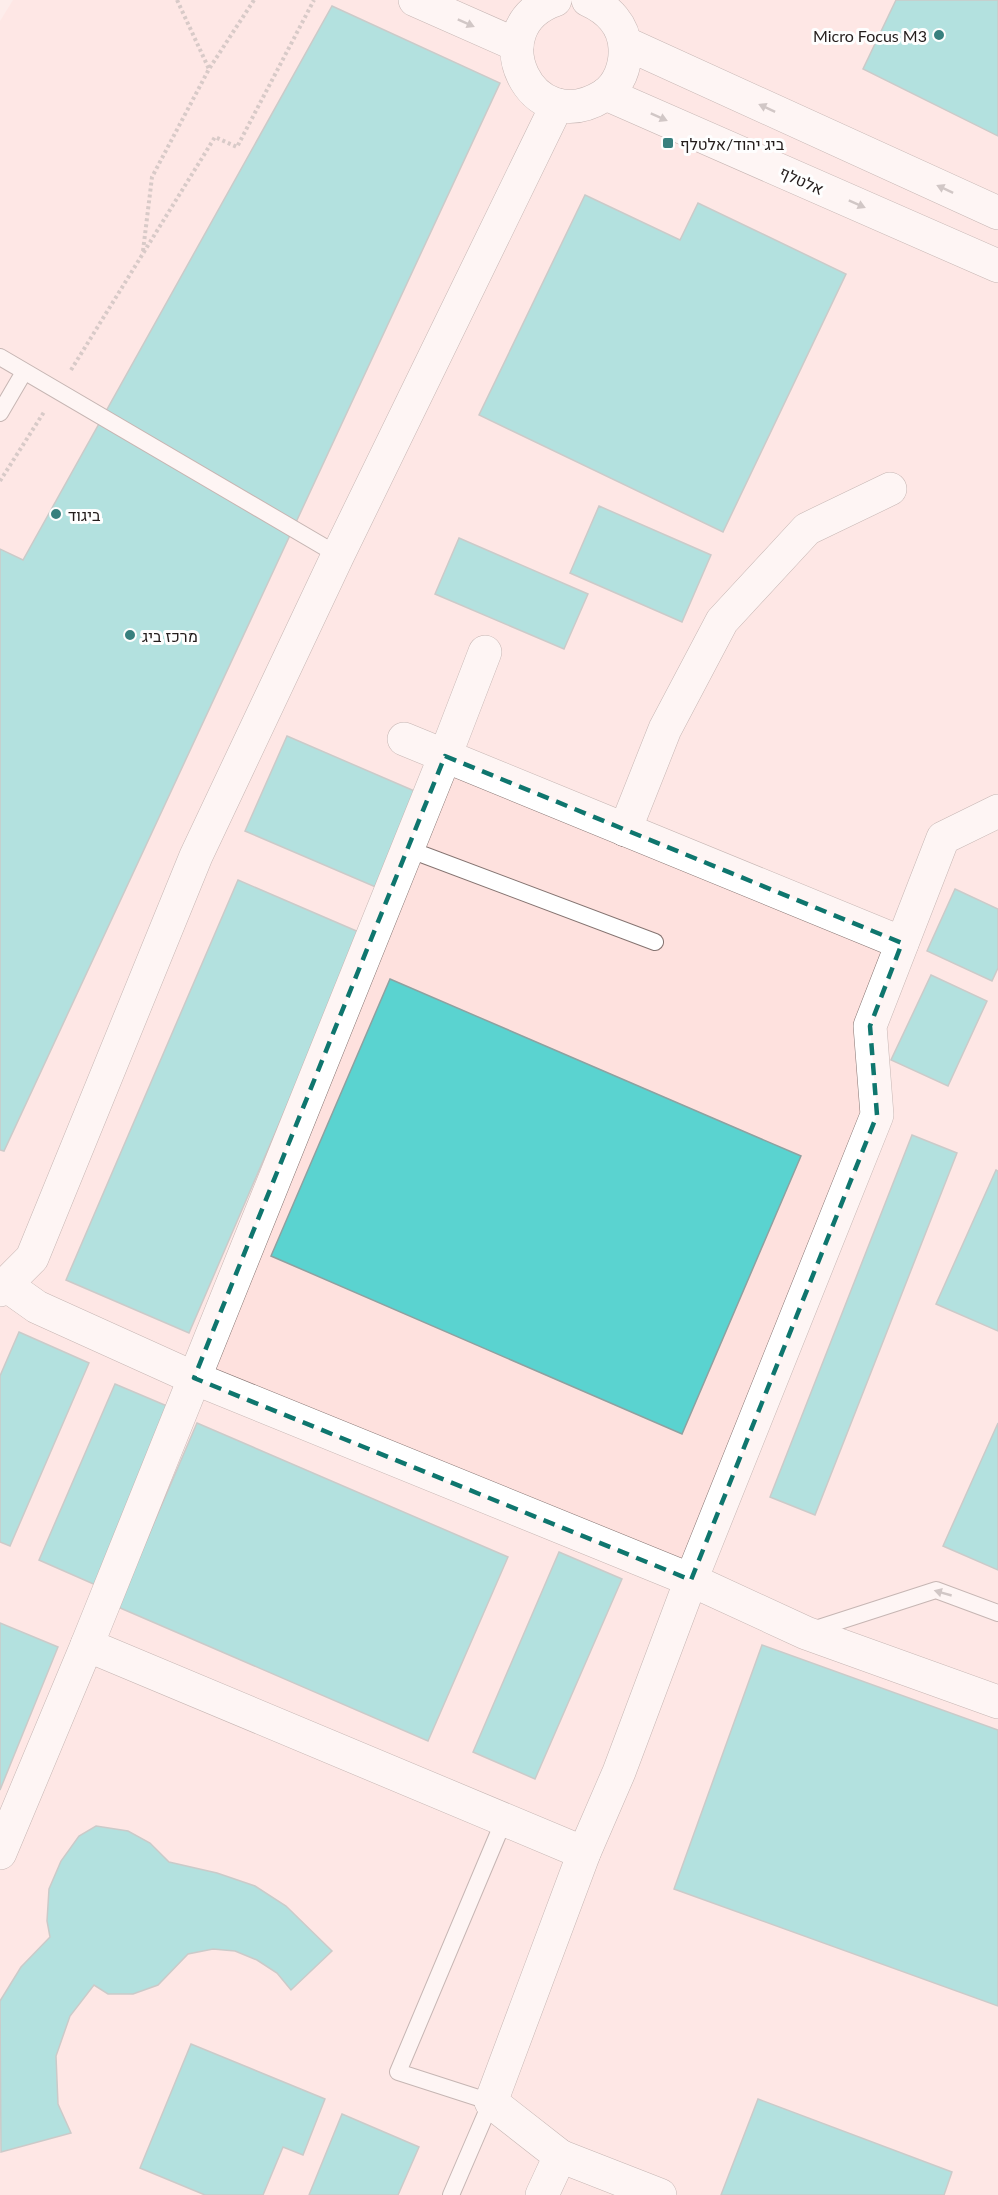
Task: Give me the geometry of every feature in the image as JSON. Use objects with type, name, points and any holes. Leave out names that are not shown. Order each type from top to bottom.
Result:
[{"type":"street","points":[[415,0],[517,45]]},
{"type":"street","points":[[536,3],[517,45],[517,60],[522,76],[536,93],[557,105],[574,107],[591,103],[606,94],[616,83],[625,57],[625,43],[621,28],[601,6],[588,0]]},
{"type":"street","points":[[625,43],[998,213]]},
{"type":"street","name":"אלטלף","points":[[606,94],[998,266]]},
{"type":"street","points":[[557,105],[338,555],[196,856],[32,1258],[3,1287],[37,1307],[194,1378],[691,1580],[806,1633],[998,1701]]},
{"type":"street","points":[[625,830],[665,729],[722,621],[807,529],[890,489]]},
{"type":"street","points":[[0,1853],[87,1645],[408,849],[485,652]]},
{"type":"street","points":[[404,739],[902,943]]},
{"type":"street","points":[[660,2195],[560,2156],[491,2102],[584,1853],[619,1772],[691,1580],[877,1115],[870,1026],[943,838],[998,811]]},
{"type":"street","points":[[87,1645],[584,1853]]},
{"type":"street","points":[[542,2195],[560,2156]]},
{"type":"lane","points":[[0,357],[338,555]]},
{"type":"lane","points":[[0,413],[24,372]]},
{"type":"lane","points":[[408,849],[655,942]]},
{"type":"lane","points":[[806,1633],[936,1590],[998,1613]]},
{"type":"lane","points":[[451,2195],[491,2102],[398,2072],[504,1820]]},
{"type":"path","points":[[177,0],[209,69]]},
{"type":"path","points":[[142,255],[152,177],[209,69],[254,0]]},
{"type":"path","points":[[0,481],[215,137],[237,147],[314,0]]},
{"type":"highlighted area","points":[[445,756],[902,943],[870,1026],[877,1115],[691,1580],[194,1378]]},
{"type":"shaded area","points":[[13,0],[998,0],[998,2195],[0,2195],[0,21]]},
{"type":"building","name":"Micro Focus M3","points":[[896,0],[998,0],[998,136],[863,69]]},
{"type":"building","name":"מרכז ביג","points":[[332,6],[500,83],[4,1151],[0,1150],[0,549],[23,560]]},
{"type":"building","points":[[585,195],[680,240],[698,203],[846,274],[723,532],[479,415]]},
{"type":"building","points":[[599,506],[711,555],[682,622],[570,573]]},
{"type":"building","points":[[459,538],[588,594],[564,649],[435,594]]},
{"type":"building","points":[[287,736],[419,793],[378,888],[245,831]]},
{"type":"building","points":[[238,880],[361,933],[189,1333],[66,1280]]},
{"type":"building","points":[[955,889],[998,909],[998,968],[992,981],[927,951]]},
{"type":"building","points":[[931,975],[987,1001],[948,1086],[891,1060]]},
{"type":"building","points":[[390,979],[801,1156],[682,1434],[271,1256]]},
{"type":"building","points":[[912,1135],[957,1153],[815,1515],[770,1497]]},
{"type":"building","points":[[996,1170],[998,1171],[998,1331],[936,1304]]},
{"type":"building","points":[[19,1332],[89,1363],[10,1546],[0,1542],[0,1376]]},
{"type":"building","points":[[115,1384],[174,1409],[98,1586],[39,1560]]},
{"type":"building","points":[[197,1423],[508,1557],[428,1741],[118,1607]]},
{"type":"building","points":[[998,1423],[998,1570],[943,1546]]},
{"type":"building","points":[[559,1552],[622,1579],[535,1779],[473,1752]]},
{"type":"building","points":[[0,1623],[58,1647],[0,1790]]},
{"type":"building","points":[[762,1645],[998,1730],[998,2006],[674,1889]]},
{"type":"building","points":[[96,1826],[128,1831],[150,1843],[169,1862],[217,1873],[255,1886],[286,1906],[332,1951],[291,1990],[277,1973],[257,1960],[235,1951],[213,1949],[188,1954],[158,1985],[133,1994],[108,1994],[94,1985],[70,2016],[56,2056],[58,2104],[71,2133],[1,2152],[0,2001],[21,1967],[50,1937],[47,1921],[49,1889],[61,1861],[79,1836]]},
{"type":"building","points":[[191,2044],[325,2099],[303,2155],[283,2147],[263,2195],[205,2195],[140,2168]]},
{"type":"building","points":[[758,2099],[952,2172],[944,2195],[721,2195]]},
{"type":"building","points":[[342,2114],[419,2147],[398,2195],[309,2195]]},
{"type":"place","name":"Micro Focus M3","points":[[939,35]]},
{"type":"place","name":"ביג יהוד/אלטלף","points":[[668,143]]},
{"type":"place","name":"ביגוד","points":[[56,514]]},
{"type":"place","name":"מרכז ביג","points":[[130,635]]}]
